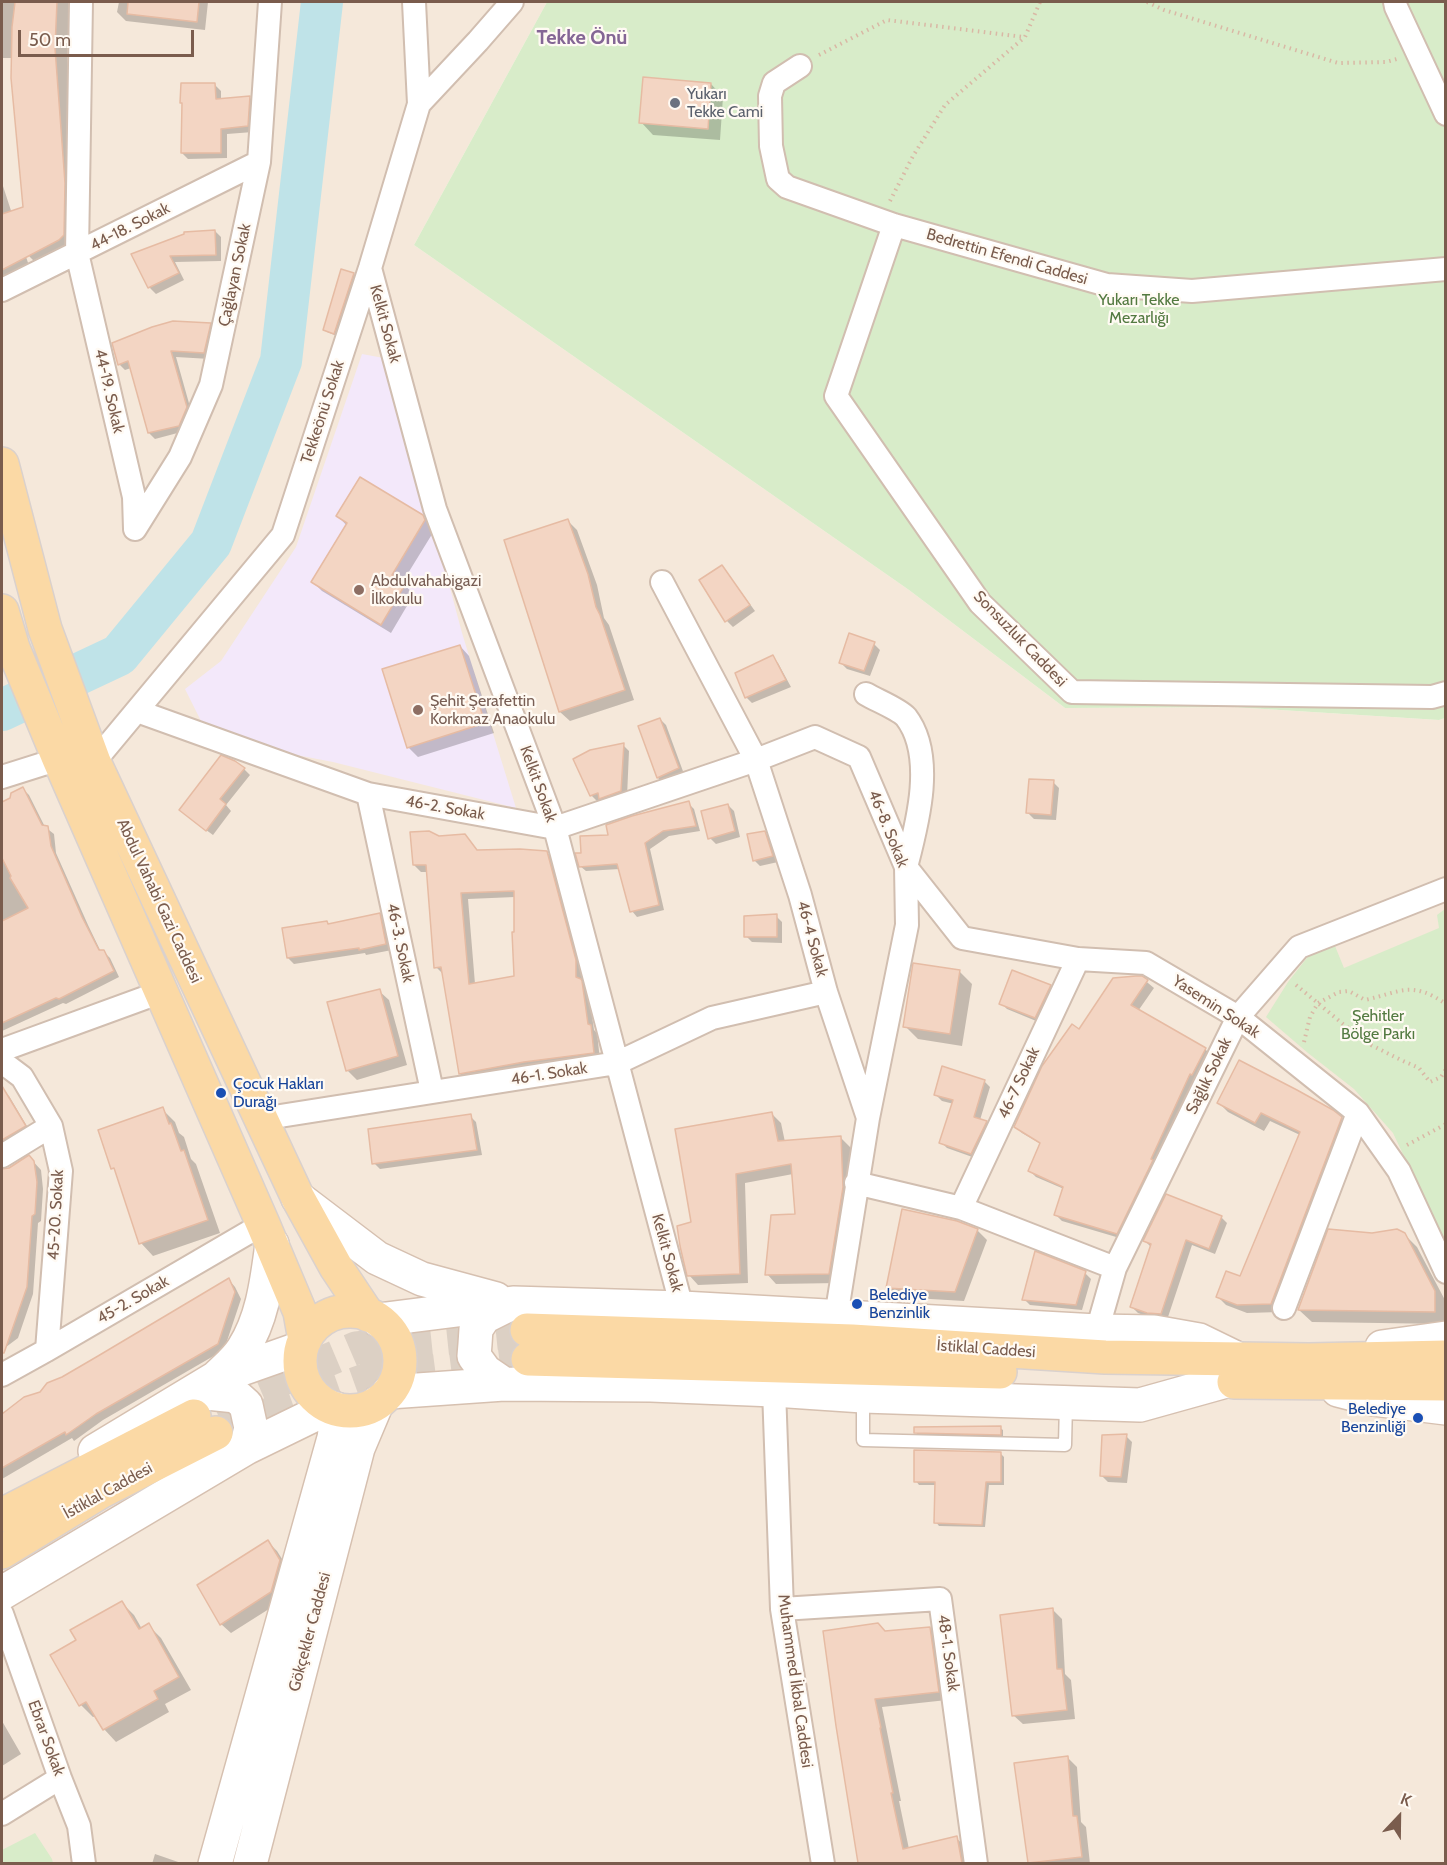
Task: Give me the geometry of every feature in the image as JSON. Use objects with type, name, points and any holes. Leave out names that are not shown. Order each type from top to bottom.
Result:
[{"type":"main road","name":"Abdul Vahabi Gazi Caddesi","points":[[2,464],[45,629],[94,762],[297,1198],[336,1267],[373,1317]]},
{"type":"main road","name":"Abdul Vahabi Gazi Caddesi","points":[[4,631],[300,1312],[303,1344]]},
{"type":"main road","points":[[350,1311],[373,1317],[387,1328],[394,1339],[399,1357],[398,1375],[383,1397],[359,1410],[333,1408],[314,1396],[303,1380],[300,1361],[303,1344],[316,1325],[332,1315],[350,1311]]},
{"type":"main road","name":"İstiklal Caddesi","points":[[522,1331],[1059,1373],[1232,1370],[1316,1372],[1378,1382],[1446,1384]]},
{"type":"main road","name":"İstiklal Caddesi","points":[[1316,1372],[1446,1357]]},
{"type":"main road","name":"İstiklal Caddesi","points":[[2,1515],[198,1416]]},
{"type":"main road","name":"İstiklal Caddesi","points":[[2,1552],[102,1491],[198,1416]]},
{"type":"street","name":"44-19. Sokak","points":[[81,2],[78,254],[134,496],[135,529]]},
{"type":"street","name":"Çağlayan Sokak","points":[[135,529],[180,457],[212,385],[259,162],[270,2]]},
{"type":"street","name":"Tekkeönü Sokak","points":[[94,762],[284,535],[370,268],[419,104],[414,2]]},
{"type":"street","points":[[419,104],[512,2]]},
{"type":"street","points":[[1395,2],[1446,114]]},
{"type":"street","name":"Bedrettin Efendi Caddesi","points":[[800,66],[774,83],[770,96],[771,146],[778,179],[796,191],[887,223],[1107,285],[1192,291],[1446,268]]},
{"type":"street","name":"44-18. Sokak","points":[[2,290],[259,162]]},
{"type":"street","name":"Sonsuzluk Caddesi","points":[[887,223],[836,396],[980,603],[1072,692],[1432,697],[1446,693]]},
{"type":"street","name":"Kelkit Sokak","points":[[370,268],[435,509],[555,828],[682,1308]]},
{"type":"street","name":"46-4 Sokak","points":[[662,582],[756,760],[800,896],[826,992],[868,1118],[836,1317]]},
{"type":"street","points":[[866,694],[905,716],[916,736],[923,770],[919,815],[906,867]]},
{"type":"street","name":"46-2. Sokak","points":[[136,711],[368,794],[555,828],[756,760]]},
{"type":"street","name":"46-8. Sokak","points":[[756,760],[815,737],[859,757],[906,867],[908,925],[868,1118]]},
{"type":"street","points":[[2,777],[59,759]]},
{"type":"street","name":"46-3. Sokak","points":[[368,794],[432,1091]]},
{"type":"street","name":"Yasemin Sokak","points":[[906,867],[962,938],[1078,959],[1146,963],[1238,1017],[1358,1113],[1399,1171],[1446,1272]]},
{"type":"street","name":"Sağlık Sokak","points":[[1096,1331],[1115,1268],[1238,1017],[1299,947],[1446,889]]},
{"type":"street","name":"46-7 Sokak","points":[[961,1208],[1078,959]]},
{"type":"street","points":[[2,1050],[161,992]]},
{"type":"street","name":"46-1. Sokak","points":[[261,1119],[617,1063],[712,1018],[826,992]]},
{"type":"street","name":"45-20. Sokak","points":[[2,1062],[22,1077],[51,1126],[61,1171],[47,1350]]},
{"type":"street","points":[[1284,1308],[1358,1113]]},
{"type":"street","points":[[2,1156],[51,1126]]},
{"type":"street","points":[[856,1183],[961,1208],[1115,1268]]},
{"type":"street","points":[[297,1198],[377,1258],[522,1331]]},
{"type":"street","points":[[2,1506],[198,1416],[216,1378],[242,1351],[255,1325],[265,1292],[267,1234]]},
{"type":"street","name":"45-2. Sokak","points":[[2,1375],[267,1234]]},
{"type":"street","points":[[373,1317],[522,1331],[682,1308],[1096,1331],[1154,1332],[1199,1340],[1232,1370],[1140,1405],[863,1396],[651,1385],[504,1384],[383,1397]]},
{"type":"street","points":[[504,1384],[485,1371],[474,1356],[476,1329],[484,1317],[522,1331]]},
{"type":"street","points":[[1316,1372],[1345,1352],[1446,1338]]},
{"type":"street","points":[[216,1378],[303,1344]]},
{"type":"street","points":[[1316,1372],[1373,1399],[1446,1408]]},
{"type":"street","name":"Muhammed İkbal Caddesi","points":[[774,1390],[782,1608],[823,1863]]},
{"type":"street","points":[[198,1416],[207,1393],[236,1396],[246,1405],[251,1428],[246,1448]]},
{"type":"street","name":"Gökçekler Caddesi","points":[[250,1863],[358,1448],[383,1397]]},
{"type":"street","points":[[2,1593],[246,1448],[333,1408]]},
{"type":"street","name":"Gökçekler Caddesi","points":[[215,1863],[334,1438],[336,1424],[333,1408]]},
{"type":"street","name":"48-1. Sokak","points":[[782,1608],[940,1599],[976,1863]]},
{"type":"street","name":"Ebrar Sokak","points":[[2,1614],[79,1826],[84,1863]]},
{"type":"street","points":[[2,1814],[60,1778]]},
{"type":"lane","points":[[863,1396],[863,1440],[1065,1444],[1066,1402]]},
{"type":"path","points":[[887,223],[913,156],[945,105],[1025,37],[1040,2]]},
{"type":"path","points":[[1147,2],[1164,10],[1338,63],[1386,62],[1417,52]]},
{"type":"path","points":[[800,66],[887,20],[1025,37]]},
{"type":"path","points":[[1279,972],[1371,1045],[1419,1068],[1430,1082],[1441,1077],[1446,1069]]},
{"type":"path","points":[[1299,1066],[1310,1017],[1318,1003],[1339,992],[1349,991],[1365,1000],[1399,989],[1416,989],[1446,1004]]},
{"type":"path","points":[[1386,1152],[1411,1144],[1446,1124]]},
{"type":"shaded area","points":[[2,2],[547,2],[414,245],[909,590],[1065,708],[1233,707],[1439,720],[1445,718],[1445,1863],[2,1864]]},
{"type":"shaded area","name":"Abdulvahabigazi İlkokulu","points":[[362,354],[389,359],[462,633],[516,808],[333,762],[281,752],[202,723],[185,689],[221,661],[296,547]]},
{"type":"green space","name":"Yukarı Tekke Mezarlığı","points":[[547,2],[1445,2],[1445,718],[1439,720],[1233,707],[1065,708],[909,590],[414,245]]},
{"type":"green space","name":"Şehitler Bölge Parkı","points":[[1445,909],[1445,1243],[1393,1133],[1354,1089],[1266,1017],[1288,982],[1310,954],[1335,946],[1344,968],[1439,928],[1437,915]]},
{"type":"green space","points":[[35,1833],[53,1863],[2,1863],[2,1850]]},
{"type":"building","points":[[15,2],[57,2],[55,48],[65,183],[64,235],[59,240],[2,270],[2,214],[23,207],[11,78]]},
{"type":"building","points":[[128,2],[199,2],[197,22],[127,14]]},
{"type":"building","name":"Yukarı Tekke Cami","points":[[643,77],[711,83],[708,129],[639,123]]},
{"type":"building","points":[[181,83],[215,83],[216,99],[250,96],[248,126],[221,129],[221,153],[181,153]]},
{"type":"building","points":[[215,230],[216,255],[170,256],[179,273],[148,288],[131,254],[184,234],[184,232]]},
{"type":"building","points":[[341,269],[354,273],[334,334],[323,330]]},
{"type":"building","points":[[173,321],[211,323],[204,353],[171,351],[187,407],[179,426],[148,433],[128,361],[118,365],[112,343]]},
{"type":"building","points":[[360,477],[423,515],[425,520],[392,575],[406,583],[381,625],[311,582],[347,523],[336,516]]},
{"type":"building","points":[[568,519],[625,690],[559,712],[504,540]]},
{"type":"building","points":[[722,565],[750,605],[725,622],[699,580]]},
{"type":"building","points":[[849,633],[875,642],[864,671],[839,663]]},
{"type":"building","points":[[460,645],[485,723],[407,748],[382,669]]},
{"type":"building","points":[[773,655],[786,680],[745,698],[735,673]]},
{"type":"building","points":[[660,718],[679,768],[657,778],[638,726]]},
{"type":"building","points":[[624,743],[621,791],[599,799],[598,793],[590,796],[573,759],[590,750]]},
{"type":"building","points":[[221,755],[245,768],[220,799],[226,804],[206,831],[179,810]]},
{"type":"building","points":[[1029,779],[1054,780],[1051,815],[1026,813]]},
{"type":"building","points":[[23,787],[42,825],[48,826],[51,846],[82,917],[99,950],[104,950],[114,971],[59,999],[56,998],[2,1023],[2,921],[28,908],[10,878],[2,858],[2,802],[10,798],[11,793]]},
{"type":"building","points":[[689,801],[696,826],[663,831],[645,843],[659,905],[630,912],[617,864],[579,867],[575,853],[581,853],[580,836],[608,835],[606,825]]},
{"type":"building","points":[[728,804],[735,831],[708,839],[701,811]]},
{"type":"building","points":[[429,831],[439,836],[465,834],[477,850],[547,851],[576,960],[576,977],[582,981],[594,1053],[524,1062],[459,1074],[441,967],[434,968],[426,865],[413,865],[410,832]],"holes":[[[514,891],[514,932],[512,932],[514,976],[469,984],[461,893]]]},
{"type":"building","points":[[765,831],[773,856],[753,861],[747,834]]},
{"type":"building","points":[[380,913],[386,944],[359,950],[359,948],[287,958],[282,928],[327,921],[328,924]]},
{"type":"building","points":[[777,914],[777,937],[744,937],[744,916]]},
{"type":"building","points":[[913,963],[960,970],[950,1034],[903,1027]]},
{"type":"building","points":[[1012,970],[1051,985],[1035,1018],[999,1004]]},
{"type":"building","points":[[1142,976],[1148,980],[1131,1005],[1206,1048],[1192,1075],[1190,1074],[1151,1159],[1153,1160],[1117,1234],[1054,1215],[1063,1187],[1028,1171],[1040,1143],[1014,1127],[1042,1066],[1072,1024],[1079,1029],[1113,978]]},
{"type":"building","points":[[380,989],[398,1056],[346,1071],[327,1002]]},
{"type":"building","points":[[1239,1060],[1297,1090],[1342,1117],[1271,1304],[1237,1305],[1216,1297],[1226,1271],[1240,1276],[1300,1132],[1261,1113],[1255,1123],[1217,1103]]},
{"type":"building","points":[[942,1066],[985,1080],[974,1117],[987,1121],[971,1154],[939,1143],[953,1100],[934,1095]]},
{"type":"building","points":[[2,1086],[26,1126],[2,1140]]},
{"type":"building","points":[[163,1107],[181,1151],[184,1150],[208,1220],[139,1244],[114,1168],[111,1169],[98,1130]]},
{"type":"building","points":[[772,1112],[778,1141],[841,1136],[843,1187],[829,1274],[765,1275],[771,1215],[795,1214],[791,1164],[736,1174],[740,1274],[687,1276],[677,1226],[691,1222],[675,1129]]},
{"type":"building","points":[[471,1114],[477,1150],[372,1164],[368,1129]]},
{"type":"building","points":[[29,1155],[34,1161],[37,1182],[27,1287],[4,1353],[2,1353],[2,1169],[9,1168]]},
{"type":"building","points":[[1166,1194],[1222,1216],[1209,1249],[1186,1240],[1161,1314],[1147,1313],[1130,1307],[1151,1244],[1143,1241]]},
{"type":"building","points":[[902,1209],[957,1221],[978,1229],[955,1292],[886,1288]]},
{"type":"building","points":[[1328,1229],[1372,1233],[1397,1229],[1405,1233],[1435,1291],[1435,1312],[1298,1310]]},
{"type":"building","points":[[1035,1251],[1086,1271],[1076,1305],[1022,1300]]},
{"type":"building","points":[[229,1278],[235,1292],[218,1344],[96,1414],[66,1435],[65,1432],[2,1468],[2,1414],[24,1397],[40,1392],[47,1383],[62,1377]]},
{"type":"building","points":[[1001,1426],[1001,1435],[914,1433],[914,1427]]},
{"type":"building","points":[[1127,1434],[1121,1477],[1100,1476],[1102,1435]]},
{"type":"building","points":[[914,1450],[1001,1452],[1001,1482],[986,1482],[982,1525],[934,1523],[935,1482],[914,1482]]},
{"type":"building","points":[[268,1540],[280,1560],[271,1592],[220,1625],[197,1585]]},
{"type":"building","points":[[122,1601],[139,1629],[149,1623],[179,1677],[154,1691],[158,1699],[103,1730],[86,1702],[79,1706],[50,1655],[76,1640],[70,1630]]},
{"type":"building","points":[[1053,1608],[1057,1669],[1062,1669],[1067,1710],[1012,1716],[1000,1615]]},
{"type":"building","points":[[878,1623],[885,1631],[930,1627],[939,1692],[875,1699],[903,1849],[957,1836],[962,1863],[858,1863],[823,1631]]},
{"type":"building","points":[[1068,1756],[1073,1816],[1077,1816],[1082,1857],[1028,1863],[1014,1763]]},
{"type":"waterway","points":[[2,710],[119,655],[211,543],[281,361],[322,2]]},
{"type":"tunnel","points":[[215,1408],[356,1348],[527,1330]]},
{"type":"tunnel","points":[[216,1433],[365,1380],[528,1359]]},
{"type":"place","name":"Yukarı Tekke Cami","points":[[675,103]]},
{"type":"place","name":"Abdulvahabigazi İlkokulu","points":[[359,590]]},
{"type":"place","name":"Şehit Şerafettin Korkmaz Anaokulu","points":[[418,710]]},
{"type":"place","name":"Çocuk Hakları Durağı","points":[[221,1093]]},
{"type":"place","name":"Belediye Benzinlik","points":[[857,1304]]},
{"type":"place","name":"Belediye Benzinliği","points":[[1418,1418]]},
{"type":"district","name":"Tekke Önü","points":[[582,38]]}]
